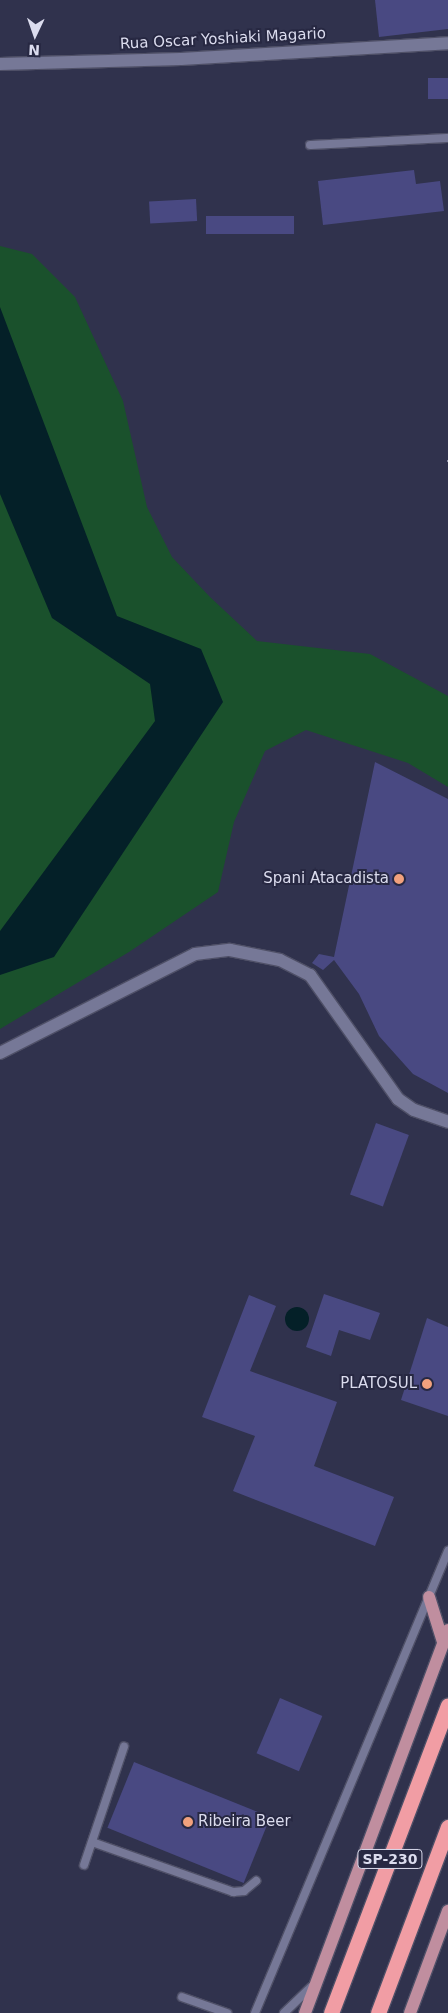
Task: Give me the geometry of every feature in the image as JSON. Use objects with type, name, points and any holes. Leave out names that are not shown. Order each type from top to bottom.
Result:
[{"type":"highway","name":"SP-230","points":[[331,2013],[448,1705]]},
{"type":"highway","name":"SP-230","points":[[378,2013],[448,1827]]},
{"type":"main road","points":[[429,1597],[443,1642]]},
{"type":"main road","points":[[305,2013],[448,1630]]},
{"type":"main road","points":[[410,2013],[448,1911]]},
{"type":"street","name":"Rua Oscar Yoshiaki Magario","points":[[0,64],[181,59],[448,43]]},
{"type":"street","points":[[0,1053],[195,954],[230,950],[280,960],[310,975],[398,1099],[414,1110],[448,1122]]},
{"type":"lane","points":[[310,145],[448,138]]},
{"type":"lane","points":[[255,2013],[448,1551]]},
{"type":"lane","points":[[84,1864],[124,1747]]},
{"type":"lane","points":[[92,1842],[233,1892],[244,1891],[256,1881]]},
{"type":"lane","points":[[284,2013],[321,1974]]},
{"type":"lane","points":[[182,1997],[227,2013]]},
{"type":"green space","points":[[0,246],[32,254],[75,297],[123,401],[147,507],[172,557],[210,597],[257,641],[370,654],[448,696],[448,787],[408,763],[306,730],[265,751],[234,822],[218,892],[129,952],[0,1029]]},
{"type":"water","points":[[0,307],[117,616],[201,649],[223,702],[54,957],[0,975],[0,931],[155,721],[150,684],[52,618],[0,494]]},
{"type":"water","points":[[297,1307],[306,1310],[309,1319],[306,1328],[297,1331],[288,1328],[285,1319],[288,1310]]},
{"type":"building","points":[[375,0],[448,0],[448,29],[379,37]]},
{"type":"building","points":[[428,78],[448,78],[448,99],[428,99]]},
{"type":"building","points":[[414,170],[416,184],[440,181],[444,211],[323,225],[318,181]]},
{"type":"building","points":[[196,199],[197,221],[150,223],[149,201]]},
{"type":"building","points":[[206,216],[294,216],[294,234],[206,234]]},
{"type":"building","name":"Spani Atacadista","points":[[375,762],[448,799],[448,1093],[413,1074],[379,1036],[359,994],[334,960],[323,970],[312,963],[319,954],[334,957]]},
{"type":"building","points":[[376,1123],[409,1135],[383,1206],[350,1194]]},
{"type":"building","points":[[324,1294],[380,1313],[370,1340],[339,1330],[331,1356],[306,1347]]},
{"type":"building","points":[[249,1295],[276,1306],[250,1371],[337,1402],[314,1466],[394,1497],[375,1546],[233,1491],[255,1436],[202,1417]]},
{"type":"building","name":"PLATOSUL","points":[[427,1318],[448,1327],[448,1416],[401,1400]]},
{"type":"building","points":[[280,1698],[322,1716],[299,1771],[257,1753]]},
{"type":"building","name":"Ribeira Beer","points":[[134,1762],[270,1817],[244,1883],[107,1828]]},
{"type":"place","name":"Spani Atacadista","points":[[399,879]]},
{"type":"place","name":"PLATOSUL","points":[[427,1384]]},
{"type":"place","name":"Ribeira Beer","points":[[188,1822]]}]
